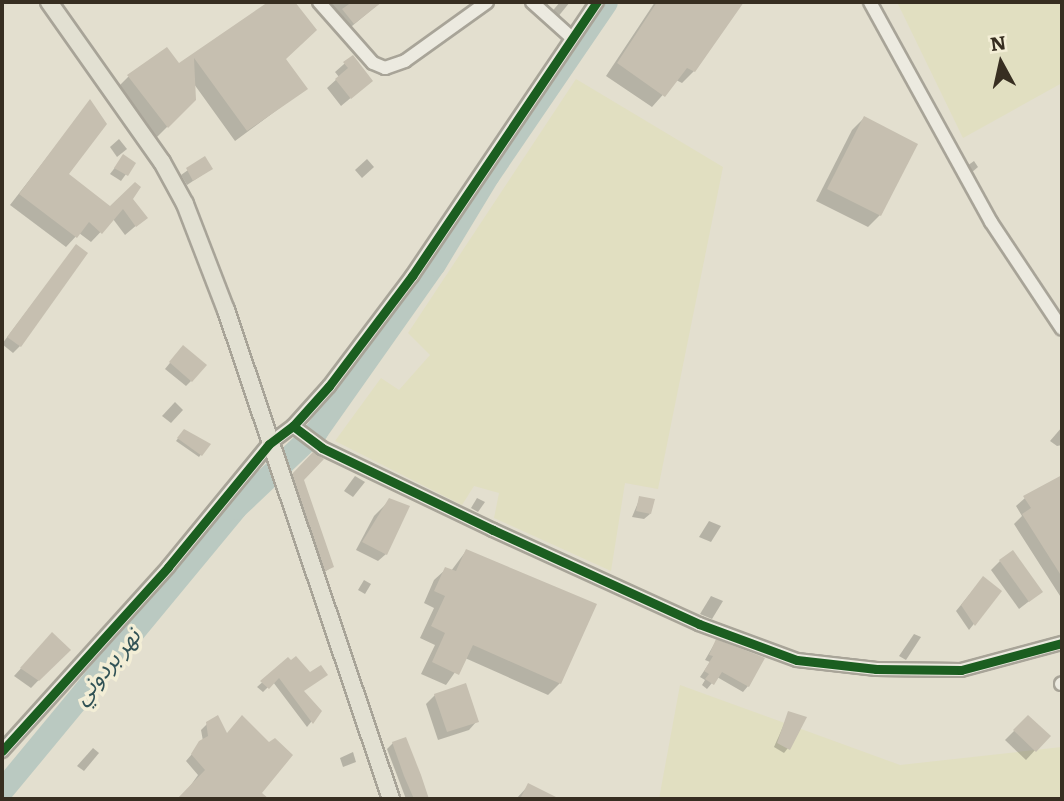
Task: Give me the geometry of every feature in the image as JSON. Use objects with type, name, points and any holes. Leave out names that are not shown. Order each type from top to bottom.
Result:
[{"type":"main road","points":[[49,2],[155,151],[185,204],[226,310],[286,496],[391,799]]},
{"type":"street","points":[[320,2],[373,63],[385,68],[405,61],[487,2]]},
{"type":"street","points":[[532,2],[572,38]]},
{"type":"street","points":[[2,751],[292,426],[412,276],[597,2]]},
{"type":"street","points":[[870,2],[991,222],[1062,329]]},
{"type":"street","points":[[292,426],[322,448],[699,624],[797,660],[876,669],[961,670],[1062,643]]},
{"type":"shaded area","points":[[897,2],[1062,2],[1062,83],[963,138]]},
{"type":"shaded area","points":[[576,79],[723,167],[658,489],[625,483],[611,571],[494,518],[499,493],[474,486],[462,505],[335,441],[381,378],[399,390],[430,355],[408,333]]},
{"type":"shaded area","points":[[680,685],[900,765],[1062,747],[1062,799],[659,799]]},
{"type":"building","points":[[268,2],[295,2],[317,30],[286,59],[308,89],[247,131],[194,58],[196,100],[168,128],[127,75],[167,47],[179,63]]},
{"type":"building","points":[[352,2],[382,2],[354,24],[342,9]]},
{"type":"building","points":[[657,2],[744,2],[695,72],[687,68],[665,97],[617,63]]},
{"type":"building","points":[[353,55],[373,81],[351,99],[335,79],[348,68],[343,62]]},
{"type":"building","points":[[90,99],[107,124],[69,174],[110,206],[135,182],[141,187],[133,199],[148,218],[136,227],[123,209],[102,234],[89,222],[77,238],[19,194]]},
{"type":"building","points":[[864,116],[918,144],[881,216],[827,189]]},
{"type":"building","points":[[123,154],[136,163],[128,176],[114,168]]},
{"type":"building","points":[[205,156],[213,169],[193,181],[186,168]]},
{"type":"building","points":[[76,244],[88,253],[21,347],[7,337]]},
{"type":"building","points":[[183,345],[207,365],[192,382],[169,362]]},
{"type":"building","points":[[184,429],[211,444],[202,456],[177,438]]},
{"type":"building","points":[[313,452],[324,459],[304,480],[334,567],[325,571],[292,474]]},
{"type":"building","points":[[1062,475],[1062,577],[1022,514],[1031,508],[1023,496]]},
{"type":"building","points":[[639,496],[655,499],[651,514],[636,511]]},
{"type":"building","points":[[389,498],[410,506],[387,555],[362,542]]},
{"type":"building","points":[[466,549],[597,604],[561,684],[473,645],[459,675],[432,662],[445,633],[431,626],[445,596],[434,591],[445,567],[456,571]]},
{"type":"building","points":[[1013,550],[1043,592],[1029,602],[999,560]]},
{"type":"building","points":[[983,576],[1002,591],[975,626],[961,605]]},
{"type":"building","points":[[52,632],[71,650],[39,681],[20,668]]},
{"type":"building","points":[[716,639],[765,658],[749,687],[722,672],[714,685],[705,679],[709,674],[704,671],[713,656],[709,655]]},
{"type":"building","points":[[296,656],[310,672],[321,665],[328,675],[304,691],[322,711],[313,724],[279,678],[269,689],[260,681],[288,657],[291,660]]},
{"type":"building","points":[[466,683],[479,722],[447,732],[434,694]]},
{"type":"building","points":[[788,711],[807,717],[790,750],[777,743]]},
{"type":"building","points":[[218,715],[227,733],[242,715],[269,742],[275,738],[293,755],[262,793],[269,799],[177,799],[205,770],[191,754],[199,741],[208,736],[206,722]]},
{"type":"building","points":[[1028,715],[1051,736],[1036,752],[1013,730]]},
{"type":"building","points":[[406,737],[429,799],[414,799],[404,776],[392,742]]},
{"type":"building","points":[[528,783],[560,799],[520,799]]},
{"type":"waterway","name":"نهر بردوني","points":[[2,790],[235,508],[316,431],[434,264],[488,175],[606,2]]},
{"type":"cycle path","points":[[2,751],[168,567],[269,444],[293,426],[329,386],[412,276],[597,2]]},
{"type":"cycle path","points":[[293,426],[322,448],[493,530],[699,624],[797,660],[876,669],[961,670],[1062,643]]}]
